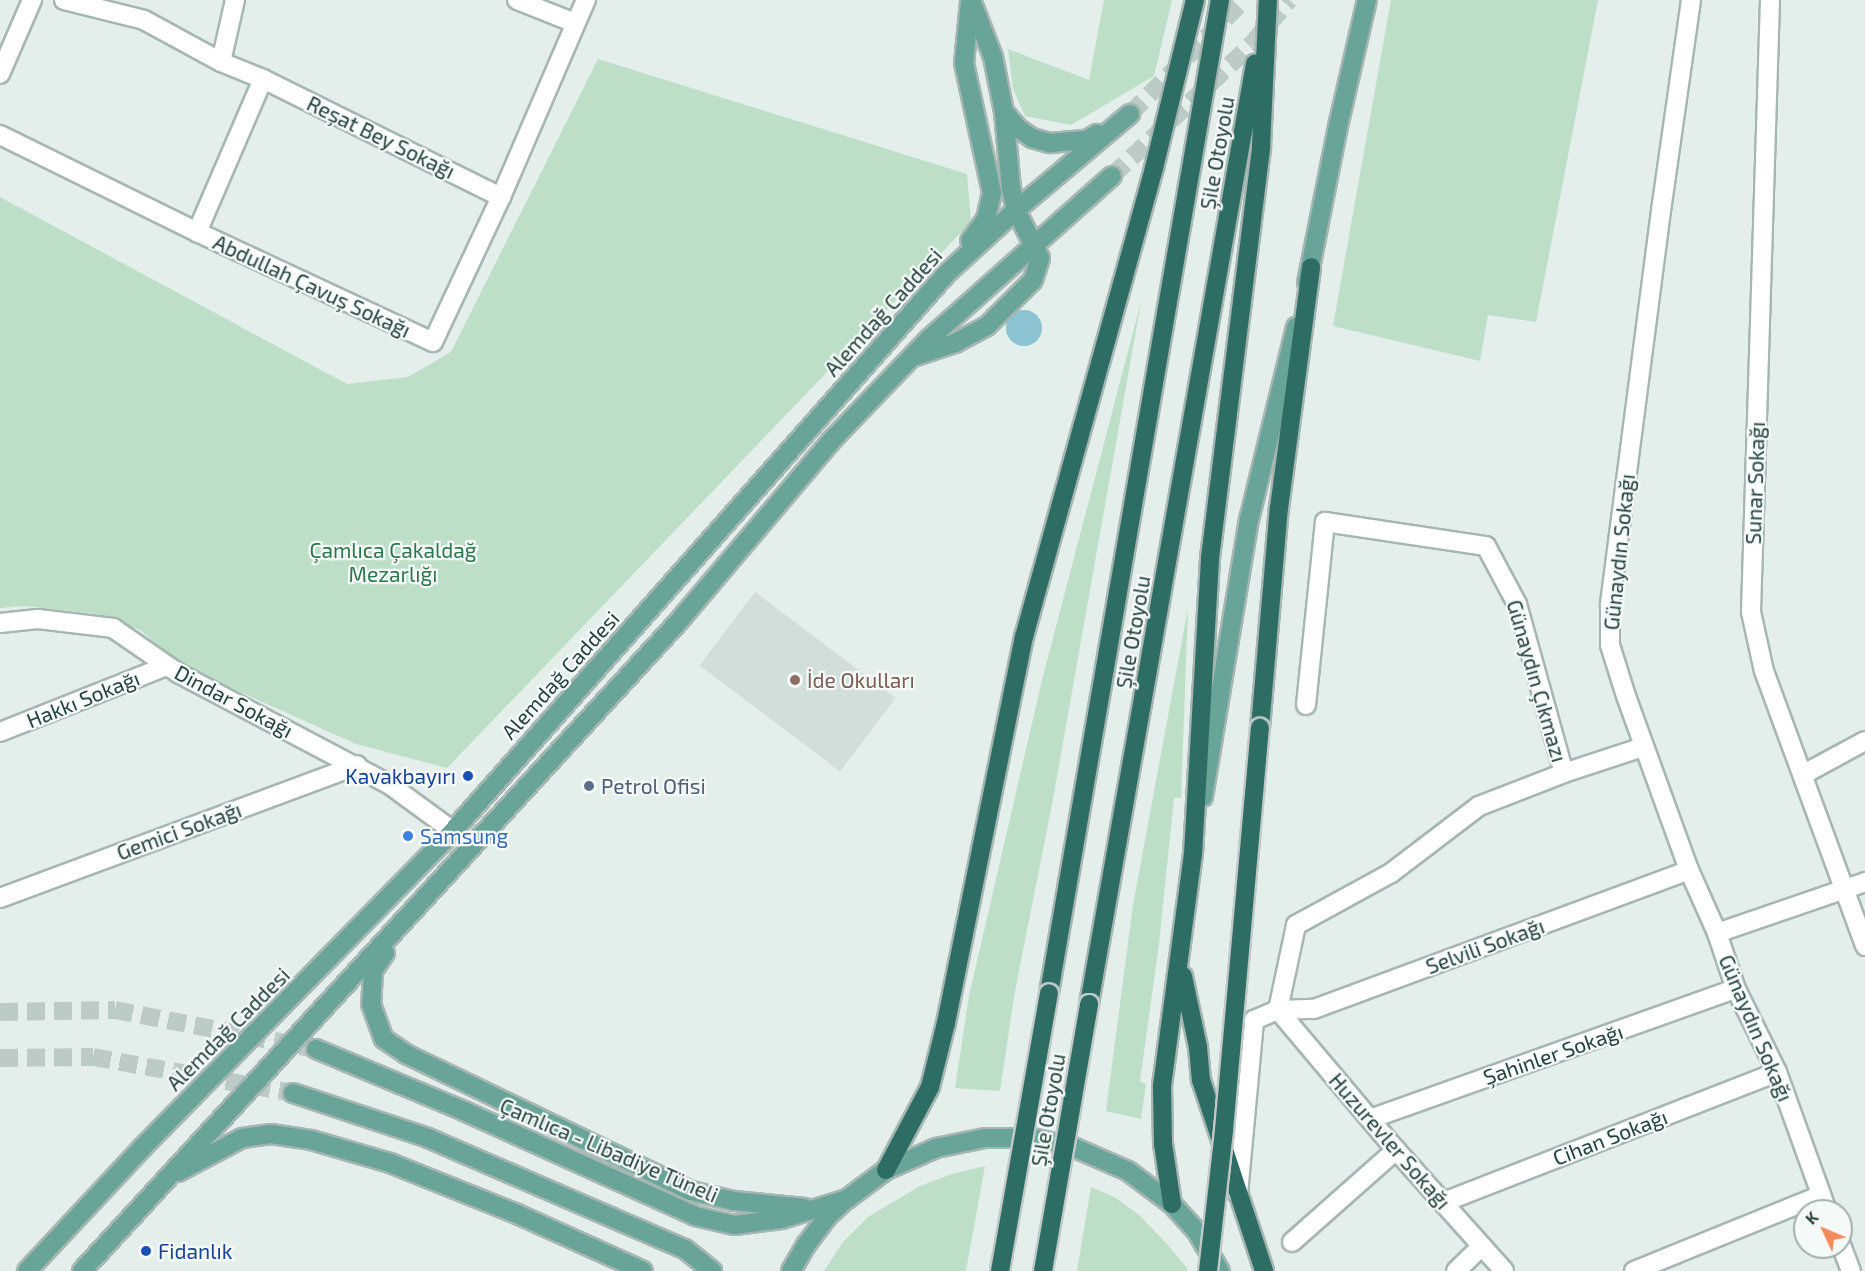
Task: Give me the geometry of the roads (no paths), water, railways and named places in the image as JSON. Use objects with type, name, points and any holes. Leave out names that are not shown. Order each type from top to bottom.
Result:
[{"type":"highway","points":[[886,1170],[930,1087],[946,1023],[1023,637],[1154,168],[1195,0]]},
{"type":"highway","name":"Şile Otoyolu","points":[[1000,1271],[1220,0]]},
{"type":"highway","points":[[1172,1204],[1163,1144],[1162,1086],[1193,854],[1210,558],[1261,146],[1267,0]]},
{"type":"highway","name":"Şile Otoyolu","points":[[1043,1271],[1267,0]]},
{"type":"highway","points":[[1208,1271],[1224,1130],[1279,508],[1311,267]]},
{"type":"highway","points":[[1180,962],[1198,1047],[1201,1080],[1264,1271]]},
{"type":"main road","points":[[911,358],[955,343],[987,326],[1033,280],[1040,258],[1016,210],[1011,189],[1004,112],[993,57],[971,0]]},
{"type":"main road","points":[[947,273],[986,219],[991,207],[992,193],[964,63],[971,0]]},
{"type":"main road","points":[[1193,854],[1249,520],[1311,267],[1339,122],[1367,0]]},
{"type":"main road","name":"Alemdağ Caddesi","points":[[27,1271],[142,1148],[453,831],[947,273],[1016,210],[1130,114],[1087,140],[1059,143],[1032,138],[1019,129],[1004,112]]},
{"type":"main road","points":[[82,1271],[679,621],[832,440],[911,358],[1112,176]]},
{"type":"main road","points":[[407,918],[373,971],[371,1004],[384,1039],[406,1054],[691,1191],[734,1201],[813,1209]]},
{"type":"main road","name":"Çamlıca - Libadiye Tüneli","points":[[316,1049],[464,1111],[695,1216],[734,1225],[782,1219],[847,1199],[886,1170],[936,1148],[986,1138],[1032,1138],[1073,1147],[1128,1171],[1172,1204],[1197,1232],[1220,1271]]},
{"type":"main road","points":[[293,1093],[439,1143],[685,1249],[712,1271]]},
{"type":"main road","points":[[165,1179],[242,1138],[272,1134],[311,1140],[400,1168],[537,1223],[644,1271]]},
{"type":"main road","points":[[791,1271],[820,1226],[847,1199]]},
{"type":"street","points":[[0,74],[32,0]]},
{"type":"street","name":"Reşat Bey Sokağı","points":[[64,0],[144,20],[221,62],[263,79],[501,197]]},
{"type":"street","points":[[221,62],[235,0]]},
{"type":"street","points":[[518,0],[575,23]]},
{"type":"street","points":[[501,197],[586,0]]},
{"type":"street","name":"Günaydın Sokağı","points":[[1691,0],[1662,203],[1610,606],[1610,645],[1689,870],[1717,933],[1737,989],[1777,1072],[1823,1199]]},
{"type":"street","name":"Sunar Sokağı","points":[[1770,0],[1751,612],[1764,671],[1804,774],[1865,946]]},
{"type":"street","name":"Abdullah Çavuş Sokağı","points":[[263,79],[197,232],[433,342],[501,197]]},
{"type":"street","points":[[0,135],[197,232]]},
{"type":"street","name":"Günaydın Çıkmazı","points":[[1306,705],[1325,522],[1486,546],[1517,604],[1564,773]]},
{"type":"street","name":"Dindar Sokağı","points":[[0,623],[38,619],[113,628],[167,666],[357,765],[390,785],[453,831]]},
{"type":"street","name":"Hakkı Sokağı","points":[[0,732],[167,666]]},
{"type":"street","points":[[1804,774],[1865,741]]},
{"type":"street","name":"Günaydın Çıkmazı","points":[[1278,1010],[1296,926],[1391,873],[1479,806],[1564,773],[1644,747]]},
{"type":"street","name":"Gemici Sokağı","points":[[0,898],[357,765]]},
{"type":"street","name":"Selvili Sokağı","points":[[1278,1010],[1314,1009],[1689,870]]},
{"type":"street","points":[[1717,933],[1865,882]]},
{"type":"street","name":"Şahinler Sokağı","points":[[1370,1119],[1737,989]]},
{"type":"street","points":[[1238,1194],[1254,1020],[1278,1010]]},
{"type":"street","name":"Huzurevler Sokağı","points":[[1278,1010],[1396,1150],[1504,1271]]},
{"type":"street","name":"Cihan Sokağı","points":[[1444,1202],[1777,1072]]},
{"type":"street","points":[[1292,1242],[1396,1150]]},
{"type":"street","points":[[1634,1271],[1793,1214]]},
{"type":"street","points":[[1456,1271],[1482,1246]]},
{"type":"water","points":[[1024,310],[1037,315],[1042,328],[1037,341],[1024,346],[1011,341],[1006,328],[1011,315]]},
{"type":"tunnel","points":[[1130,114],[1244,0]]},
{"type":"tunnel","points":[[1112,176],[1251,45],[1289,0]]},
{"type":"tunnel","points":[[0,1012],[115,1010],[316,1049]]},
{"type":"tunnel","points":[[0,1058],[93,1057],[293,1093]]},
{"type":"place","name":"İde Okulları","points":[[795,680]]},
{"type":"place","name":"Kavakbayırı","points":[[468,776]]},
{"type":"place","name":"Petrol Ofisi","points":[[589,786]]},
{"type":"place","name":"Samsung","points":[[408,836]]},
{"type":"place","name":"Fidanlık","points":[[146,1251]]},
{"type":"park label","name":"Çamlıca Çakaldağ Mezarlığı","points":[[393,562]]}]
